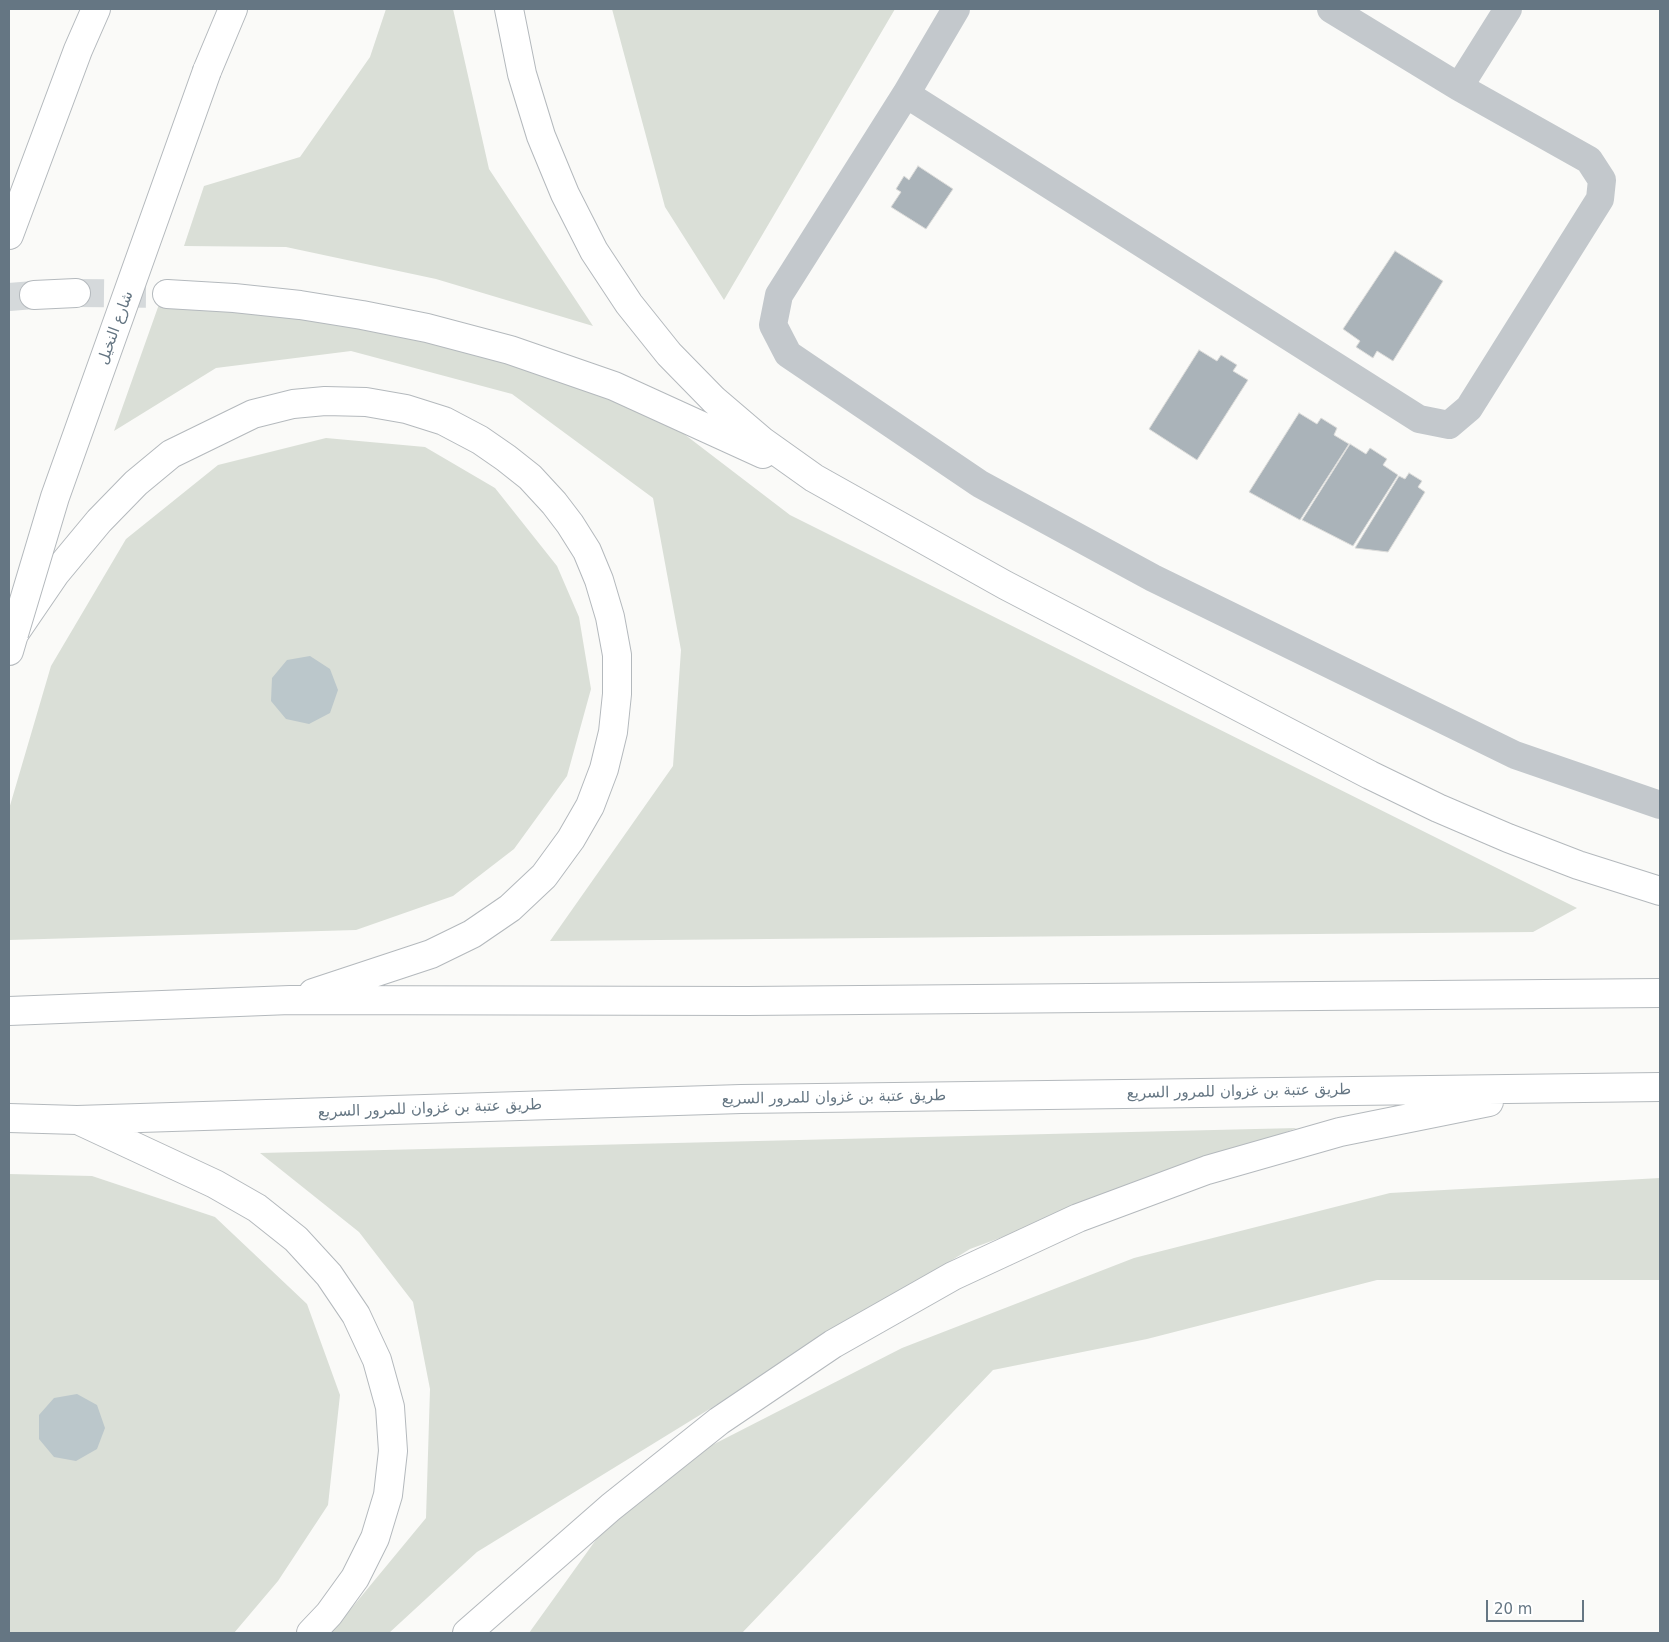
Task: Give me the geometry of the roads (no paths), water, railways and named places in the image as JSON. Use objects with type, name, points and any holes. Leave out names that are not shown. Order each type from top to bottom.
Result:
[{"type":"highway","points":[[9,235],[78,50],[96,9]]},
{"type":"highway","name":"شارع النخيل","points":[[11,643],[55,497],[207,71],[233,9]]},
{"type":"highway","points":[[509,9],[522,74],[541,136],[565,194],[594,251],[629,304],[669,354],[707,393],[762,442],[814,478]]},
{"type":"highway","points":[[34,295],[76,293]]},
{"type":"highway","points":[[167,294],[300,305],[427,328],[510,350],[614,386],[814,478],[1006,585],[1438,808],[1578,865],[1660,891]]},
{"type":"highway","points":[[11,643],[54,574],[99,521],[136,483],[171,454],[252,414],[293,404],[325,401],[366,402],[406,409],[444,421],[480,440],[530,477],[554,503],[587,551],[599,580],[610,617],[617,655],[618,694],[613,732],[604,769],[585,814],[571,839],[544,876],[510,908],[472,934],[431,954],[290,1000]]},
{"type":"highway","points":[[9,1010],[290,1000],[747,1001],[1660,993]]},
{"type":"highway","points":[[467,1633],[611,1507],[719,1421],[832,1344],[962,1272],[1096,1211],[1207,1170],[1330,1134],[1475,1104],[1612,1087]]},
{"type":"highway","name":"طريق عتبة بن غزوان للمرور السريع","points":[[9,1118],[77,1120],[741,1099],[1660,1087]]},
{"type":"highway","points":[[77,1120],[215,1184],[257,1208],[302,1246],[329,1275],[356,1315],[377,1360],[390,1407],[392,1451],[388,1495],[375,1538],[355,1578],[320,1623]]},
{"type":"street","points":[[956,9],[906,94],[779,295],[773,325],[788,354],[980,484],[1153,578],[1515,755],[1660,805]]},
{"type":"street","points":[[906,94],[1419,419],[1448,425],[1469,408],[1600,199],[1602,180],[1589,160],[1459,87],[1331,9]]},
{"type":"street","points":[[1459,87],[1508,9]]},
{"type":"tunnel","points":[[76,293],[167,294]]},
{"type":"tunnel","points":[[9,297],[34,295]]}]
